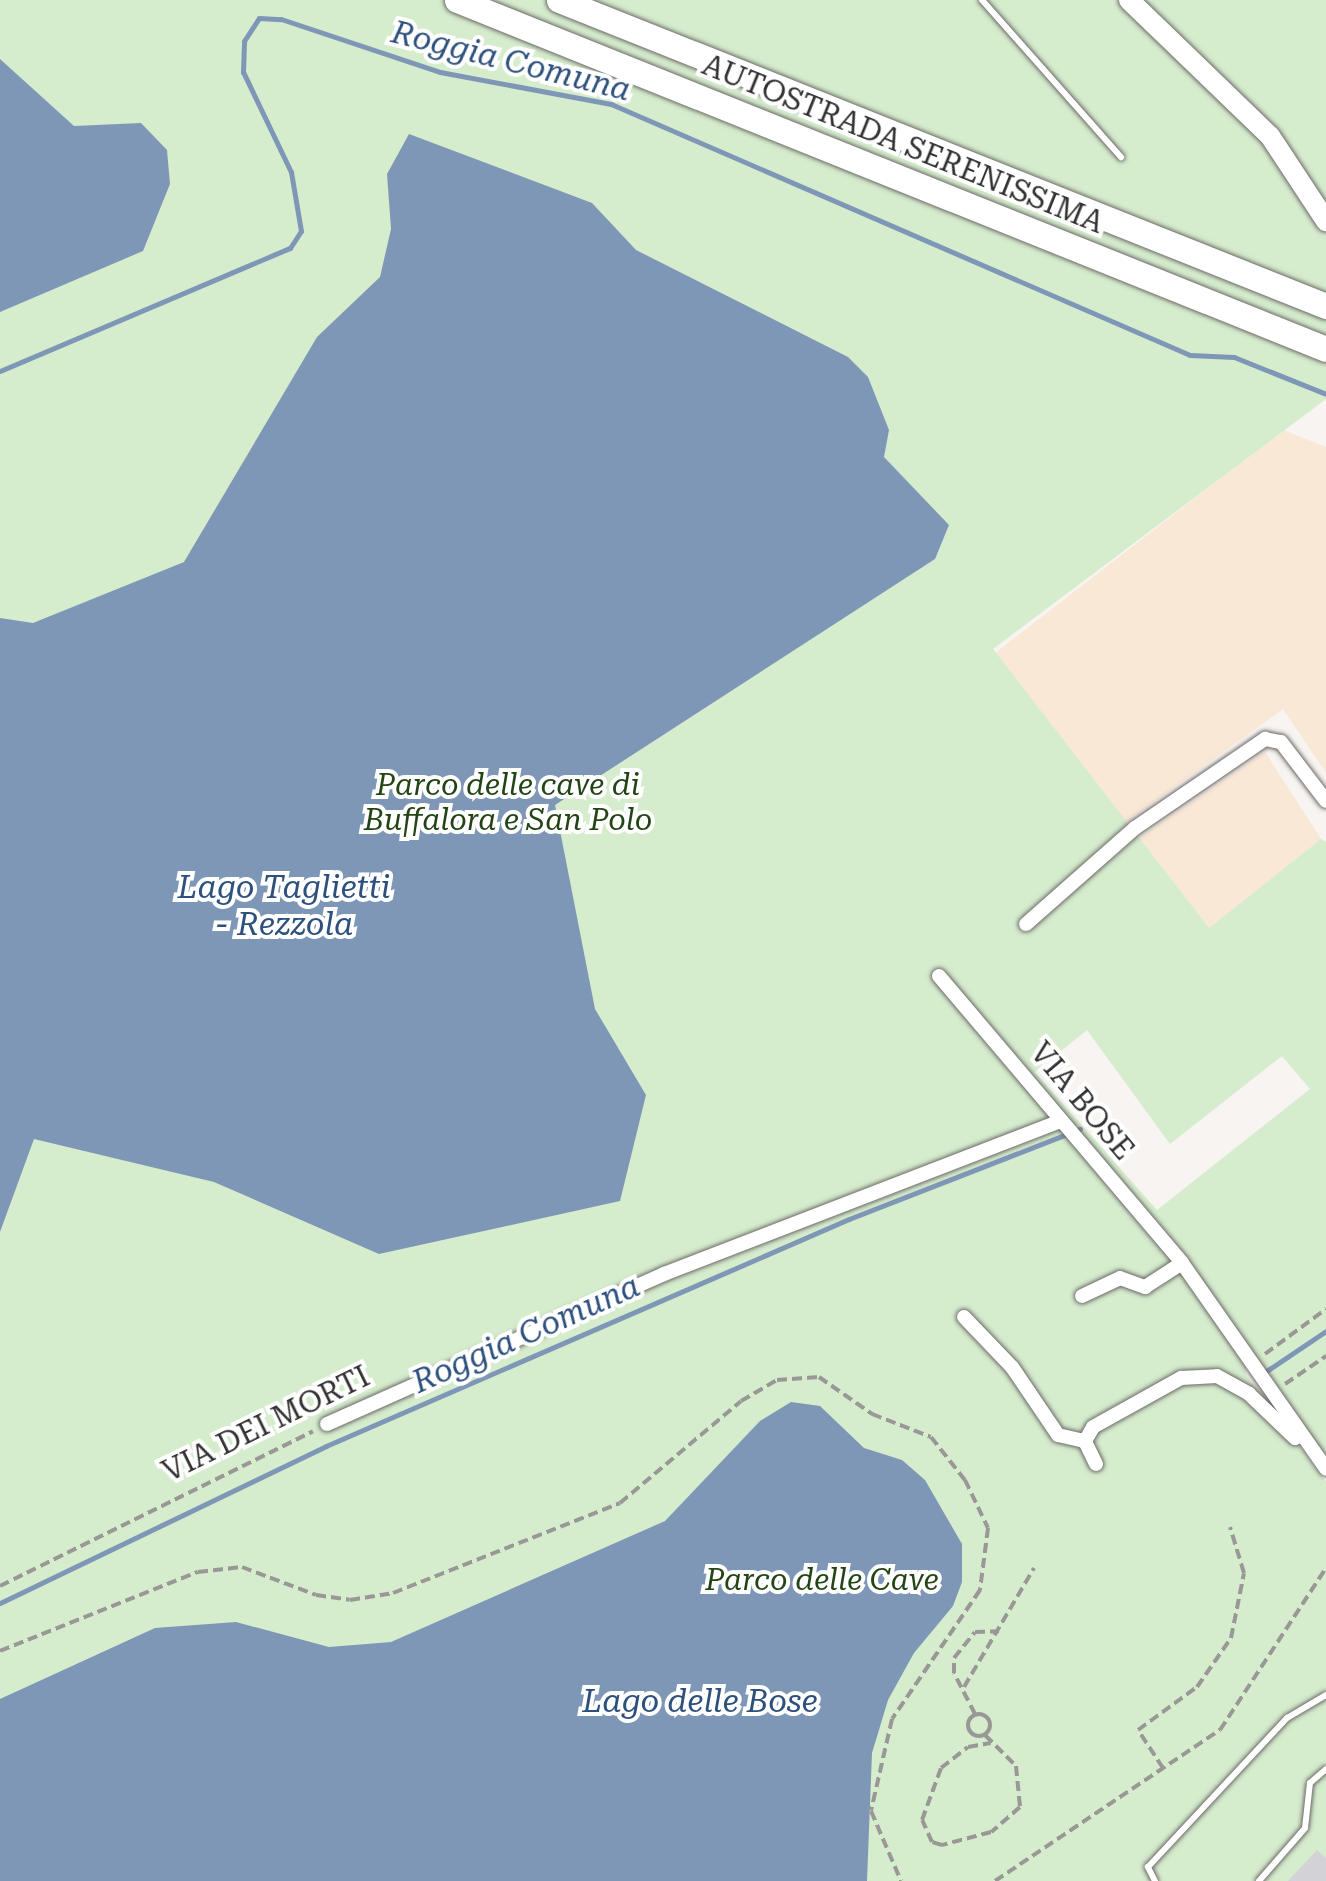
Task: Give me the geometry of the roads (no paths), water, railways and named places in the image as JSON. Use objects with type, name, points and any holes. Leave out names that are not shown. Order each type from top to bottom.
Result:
[{"type":"highway","name":"AUTOSTRADA SERENISSIMA","points":[[456,0],[1326,349]]},
{"type":"highway","name":"AUTOSTRADA SERENISSIMA","points":[[559,0],[1326,306]]},
{"type":"main road","points":[[1129,0],[1270,136],[1326,221]]},
{"type":"street","points":[[1026,924],[1134,828],[1265,738],[1281,742],[1326,801]]},
{"type":"street","name":"VIA BOSE","points":[[939,976],[1182,1263],[1323,1465]]},
{"type":"street","name":"VIA DEI MORTI","points":[[327,1424],[664,1274],[1061,1121]]},
{"type":"street","points":[[1082,1296],[1120,1278],[1145,1287],[1182,1263]]},
{"type":"street","points":[[964,1317],[1012,1367],[1058,1436],[1085,1441]]},
{"type":"street","points":[[1085,1441],[1093,1427],[1181,1378],[1217,1376],[1249,1394],[1323,1465]]},
{"type":"street","points":[[1085,1441],[1096,1464]]},
{"type":"lane","points":[[982,0],[1121,156]]},
{"type":"lane","points":[[1156,1881],[1148,1867],[1287,1718],[1326,1696]]},
{"type":"lane","points":[[1259,1881],[1305,1828],[1310,1783],[1326,1769]]},
{"type":"water","points":[[0,59],[74,126],[141,123],[167,150],[170,184],[143,251],[0,312]]},
{"type":"water","name":"Lago Taglietti - Rezzola","points":[[409,134],[592,203],[636,250],[848,357],[868,377],[889,430],[884,457],[949,525],[935,559],[555,805],[595,1009],[646,1095],[620,1201],[379,1254],[214,1182],[34,1139],[0,1232],[0,618],[33,623],[184,562],[317,337],[380,277],[391,229],[387,174]]},
{"type":"water","name":"Lago delle Bose","points":[[791,1402],[820,1406],[864,1448],[902,1460],[925,1480],[962,1544],[962,1582],[953,1606],[914,1653],[888,1700],[872,1753],[867,1881],[0,1881],[0,1699],[155,1628],[236,1622],[329,1647],[391,1642],[665,1521],[760,1421]]},
{"type":"waterway","name":"Roggia Comuna","points":[[0,371],[290,248],[301,231],[291,172],[243,72],[244,41],[259,18],[281,19],[440,72],[611,104],[1190,355],[1234,357],[1326,394]]},
{"type":"waterway","name":"Roggia Comuna","points":[[0,1603],[326,1446],[849,1219],[1080,1129]]},
{"type":"waterway","name":"Roggia Comuna","points":[[1262,1374],[1326,1331]]},
{"type":"park label","name":"Parco delle cave di Buffalora e San Polo","points":[[508,802]]},
{"type":"park label","name":"Parco delle Cave","points":[[822,1580]]}]
